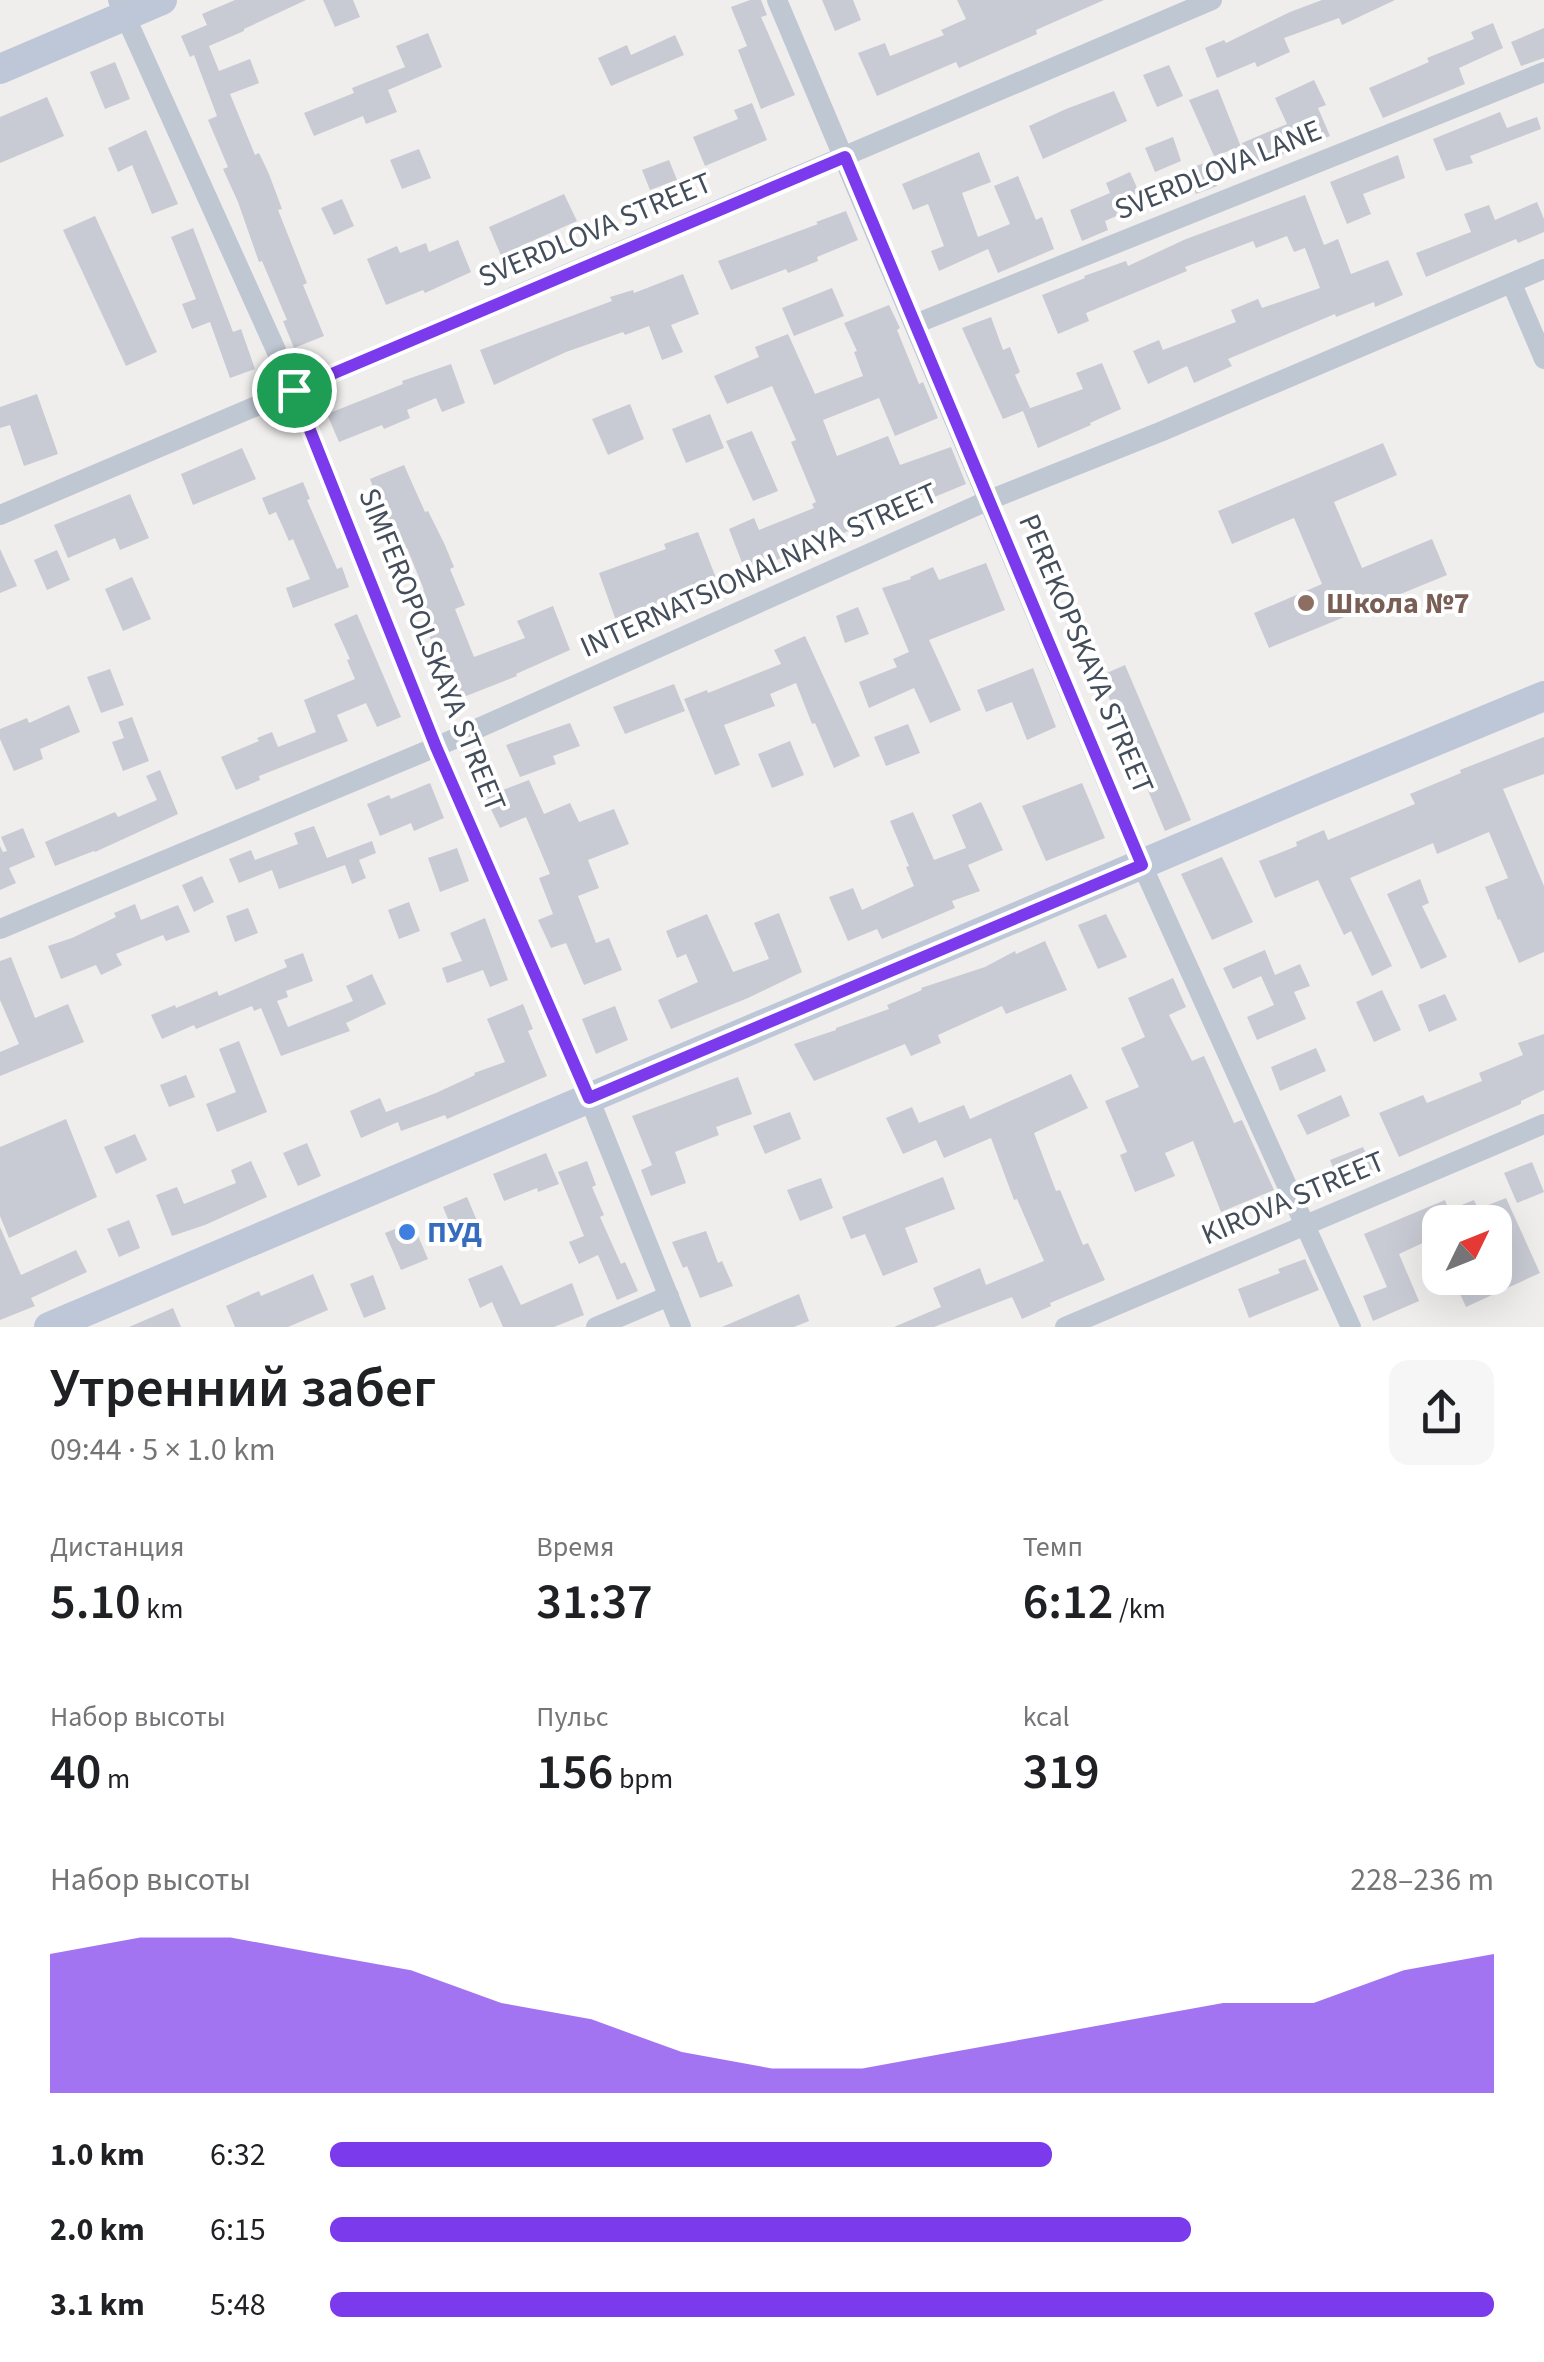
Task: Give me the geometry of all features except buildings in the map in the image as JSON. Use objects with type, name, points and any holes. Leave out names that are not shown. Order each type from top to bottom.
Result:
[{"type":"main road","points":[[0,69],[122,8],[162,0]]},
{"type":"main road","points":[[49,1327],[1544,696]]},
{"type":"street","name":"PEREKOPSKAYA STREET","points":[[778,0],[1142,865],[1351,1327]]},
{"type":"street","name":"SVERDLOVA STREET","points":[[0,515],[1212,0]]},
{"type":"street","name":"SIMFEROPOLSKAYA STREET","points":[[122,8],[294,390],[436,747],[589,1098],[681,1327]]},
{"type":"street","name":"SVERDLOVA LANE","points":[[914,324],[1544,72]]},
{"type":"street","name":"INTERNATSIONALNAYA STREET","points":[[0,929],[436,747],[989,500],[1544,270]]},
{"type":"street","points":[[1512,284],[1544,359]]},
{"type":"street","name":"KIROVA STREET","points":[[1065,1327],[1544,1124]]},
{"type":"street","points":[[596,1327],[669,1296]]},
{"type":"place","name":"Школа №7","points":[[1306,603]]},
{"type":"place","name":"ПУД","points":[[407,1232]]},
{"type":"route","points":[[845,157],[1142,865],[589,1098],[436,747],[294,390],[845,157]]}]
